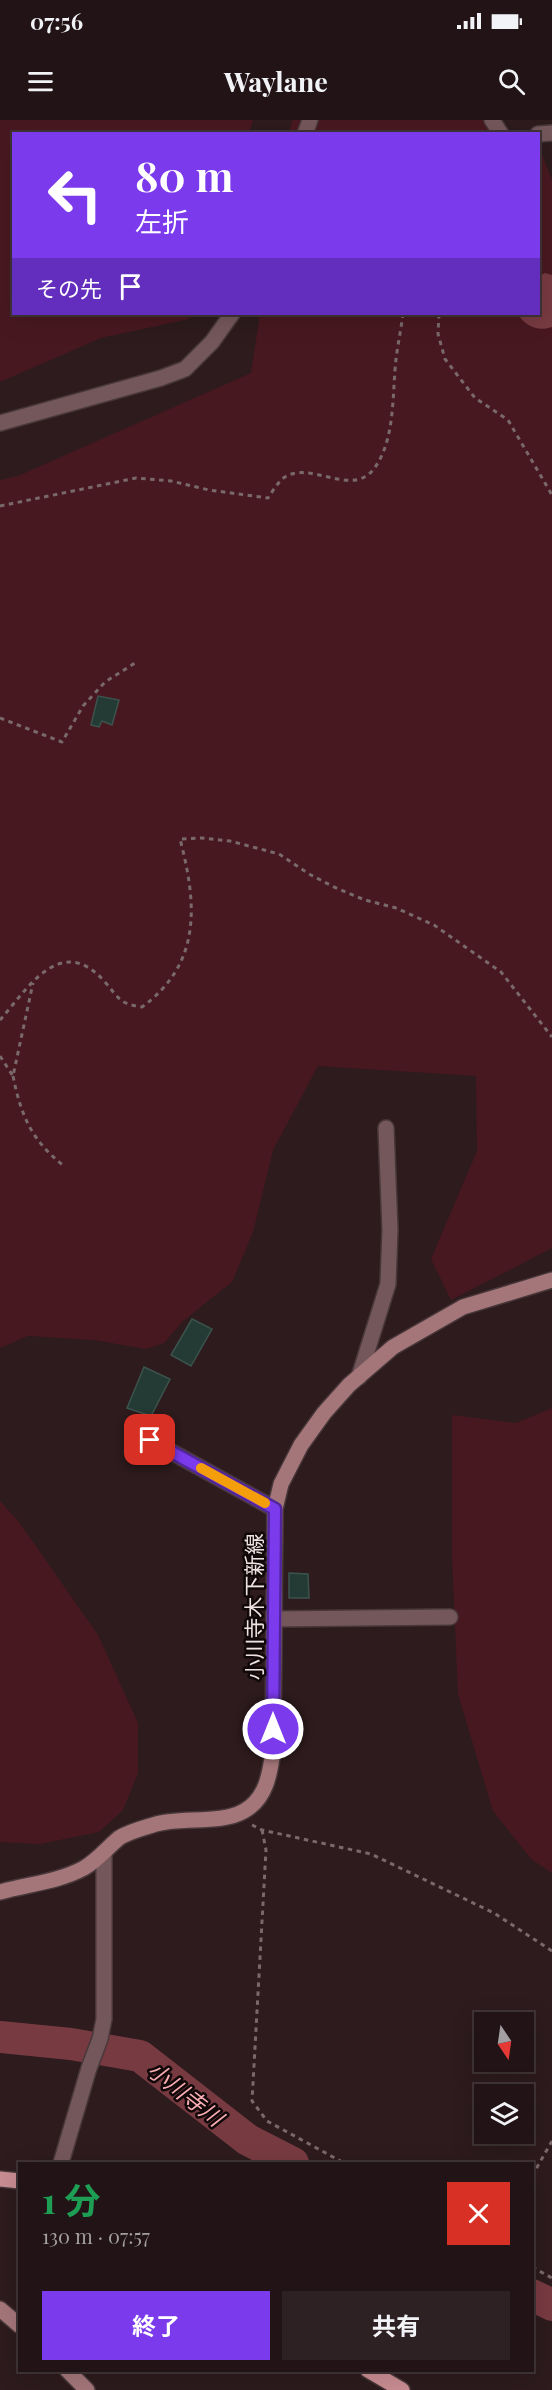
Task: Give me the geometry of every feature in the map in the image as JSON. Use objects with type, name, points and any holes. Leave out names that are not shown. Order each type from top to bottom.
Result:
[{"type":"main road","name":"小川寺木下新線","points":[[0,1892],[63,1878],[84,1868],[104,1854],[120,1837],[157,1824],[232,1816],[245,1811],[261,1796],[270,1775],[273,1751],[275,1509],[281,1484],[301,1445],[324,1413],[359,1377],[393,1347],[463,1307],[552,1280]]},
{"type":"main road","points":[[0,2179],[18,2181]]},
{"type":"main road","points":[[0,2309],[18,2324]]},
{"type":"main road","points":[[69,2372],[87,2390]]},
{"type":"main road","points":[[371,2372],[402,2390]]},
{"type":"street","points":[[0,423],[161,378],[185,369],[212,342],[231,315]]},
{"type":"street","points":[[359,1377],[388,1284],[390,1230],[386,1128]]},
{"type":"street","points":[[150,1440],[275,1509]]},
{"type":"street","points":[[274,1619],[450,1617]]},
{"type":"street","points":[[61,2162],[88,2068],[100,2039],[104,2019],[104,1854]]},
{"type":"path","points":[[0,506],[136,478],[171,481],[209,490],[268,498],[282,479],[297,472],[344,480],[363,478],[372,471],[382,456],[392,420],[396,359],[403,315]]},
{"type":"path","points":[[439,315],[438,334],[445,359],[475,398],[508,420],[552,495]]},
{"type":"path","points":[[0,717],[63,742],[82,706],[105,682],[135,663]]},
{"type":"path","points":[[0,1020],[41,972],[57,964],[72,961],[91,968],[127,1005],[142,1007],[160,993],[171,980],[182,958],[192,919],[192,895],[180,839],[201,838],[239,843],[279,854],[309,874],[334,886],[365,900],[396,908],[434,925],[501,972],[552,1037]]},
{"type":"path","points":[[14,1076],[34,981]]},
{"type":"path","points":[[0,1056],[14,1076],[23,1117],[34,1136],[48,1154],[64,1166]]},
{"type":"path","points":[[232,1816],[262,1830],[371,1854],[494,1913],[552,1951]]},
{"type":"path","points":[[262,1830],[267,1850],[252,2102],[267,2121],[342,2162]]},
{"type":"path","points":[[534,2172],[552,2140]]},
{"type":"path","points":[[534,2268],[552,2278]]},
{"type":"shaded area","points":[[0,120],[253,120],[249,132],[12,132],[12,315],[191,315],[189,319],[101,338],[0,382]]},
{"type":"shaded area","points":[[292,120],[484,120],[506,132],[289,132]]},
{"type":"shaded area","points":[[541,152],[552,180],[552,1248],[451,1300],[431,1259],[477,1151],[476,1076],[318,1066],[273,1150],[253,1232],[232,1282],[183,1321],[164,1343],[146,1349],[94,1340],[28,1336],[0,1348],[0,480],[18,476],[251,373],[260,315],[540,315]]},
{"type":"shaded area","points":[[545,273],[552,275],[552,327],[542,329],[528,325],[519,315],[540,315],[540,276]]},
{"type":"shaded area","points":[[552,1408],[552,1873],[531,1859],[493,1811],[458,1694],[452,1555],[452,1415],[516,1423]]},
{"type":"shaded area","points":[[0,1501],[19,1522],[98,1635],[138,1723],[138,1773],[123,1810],[99,1832],[40,1844],[0,1842]]},
{"type":"building","points":[[98,696],[119,700],[112,725],[102,721],[99,727],[91,725]]},
{"type":"building","points":[[192,1319],[212,1329],[191,1366],[171,1355]]},
{"type":"building","points":[[144,1367],[170,1379],[151,1416],[127,1408]]},
{"type":"building","points":[[289,1573],[308,1574],[309,1598],[289,1598]]},
{"type":"waterway","name":"小川寺川","points":[[0,2037],[71,2044],[140,2056],[248,2140],[291,2162]]},
{"type":"waterway","name":"小川寺川","points":[[534,2296],[552,2305]]},
{"type":"slow traffic","points":[[201,1468],[265,1503]]},
{"type":"route","points":[[150,1440],[275,1509],[273,1729]]}]
